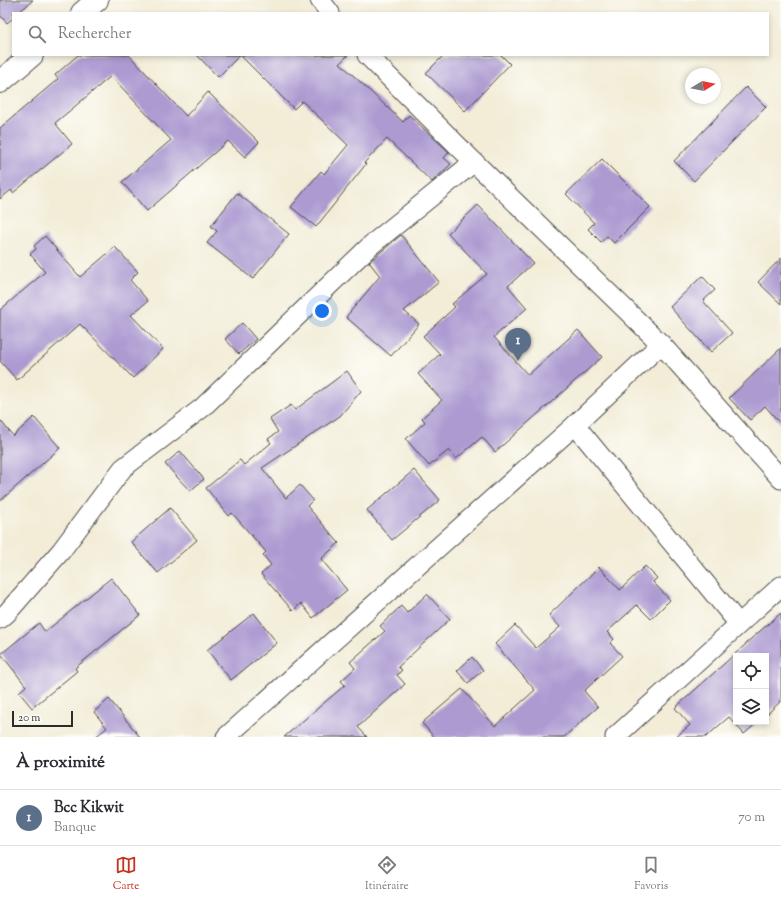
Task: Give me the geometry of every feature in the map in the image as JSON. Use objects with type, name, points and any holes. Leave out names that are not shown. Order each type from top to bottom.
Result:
[{"type":"highway","points":[[83,12],[97,0]]},
{"type":"highway","points":[[0,82],[31,56]]},
{"type":"street","points":[[320,0],[329,12]]},
{"type":"street","points":[[368,56],[474,162],[661,344],[781,479]]},
{"type":"street","points":[[0,619],[60,551],[123,468],[202,408],[371,245],[474,162]]},
{"type":"street","points":[[226,737],[575,425],[661,344]]},
{"type":"street","points":[[575,425],[739,624]]},
{"type":"street","points":[[616,737],[781,586]]},
{"type":"building","points":[[0,0],[33,0],[19,12],[12,12],[12,19],[7,23],[0,15]]},
{"type":"building","points":[[77,56],[130,56],[186,116],[208,92],[259,142],[245,157],[228,141],[147,211],[122,182],[171,140],[111,76],[55,123],[72,144],[13,193],[11,190],[0,199],[0,128],[58,79],[55,75]]},
{"type":"building","points":[[198,56],[239,56],[218,77]]},
{"type":"building","points":[[241,56],[347,56],[340,63],[403,122],[409,115],[449,152],[444,158],[451,164],[432,182],[387,139],[364,163],[366,164],[316,227],[291,207],[321,171],[324,174],[348,145],[302,101],[294,109]]},
{"type":"building","points":[[443,56],[502,56],[510,64],[465,111],[426,73]]},
{"type":"building","points":[[746,87],[766,107],[694,181],[674,161]]},
{"type":"building","points":[[602,159],[650,207],[614,243],[607,236],[601,242],[588,229],[594,223],[566,194]]},
{"type":"building","points":[[237,193],[289,234],[253,279],[207,243],[217,231],[211,226]]},
{"type":"building","points":[[478,205],[533,263],[508,286],[527,308],[494,337],[528,375],[578,330],[602,357],[495,452],[482,437],[456,459],[449,450],[429,466],[406,439],[425,422],[422,418],[442,400],[418,374],[440,354],[423,336],[455,307],[452,304],[487,274],[448,233]]},
{"type":"building","points":[[401,235],[439,282],[404,311],[419,324],[391,356],[346,317],[380,276],[369,262]]},
{"type":"building","points":[[45,236],[80,277],[115,247],[138,272],[130,280],[148,301],[131,315],[163,349],[133,378],[80,324],[17,380],[0,361],[0,310],[45,272],[30,254],[36,249],[34,246]]},
{"type":"building","points":[[781,258],[781,304],[758,282]]},
{"type":"building","points":[[702,276],[715,290],[703,301],[732,333],[711,352],[670,307]]},
{"type":"building","points":[[242,323],[256,339],[239,354],[225,339]]},
{"type":"building","points":[[781,348],[781,424],[765,406],[750,420],[729,398]]},
{"type":"building","points":[[347,371],[361,391],[340,416],[262,468],[286,498],[300,485],[313,500],[307,506],[339,543],[321,559],[347,590],[313,618],[301,603],[293,611],[261,574],[271,565],[263,555],[266,552],[232,513],[229,516],[206,488],[240,460],[244,465],[271,443],[268,439],[278,432],[270,419],[291,405],[295,410]]},
{"type":"building","points":[[34,417],[60,448],[0,501],[0,420],[13,436]]},
{"type":"building","points":[[180,451],[204,479],[190,491],[165,464]]},
{"type":"building","points":[[414,470],[440,500],[392,540],[367,510]]},
{"type":"building","points":[[170,508],[197,540],[158,573],[131,542]]},
{"type":"building","points":[[645,566],[657,578],[653,582],[670,600],[651,619],[637,605],[607,632],[614,639],[610,643],[622,656],[584,691],[598,707],[564,737],[434,737],[422,723],[462,689],[495,726],[535,690],[495,644],[515,625],[536,648],[560,627],[549,615],[599,567],[620,590]]},
{"type":"building","points":[[111,578],[140,615],[75,668],[77,671],[32,708],[19,692],[26,686],[1,654],[39,623],[45,632]]},
{"type":"building","points":[[427,594],[450,619],[398,667],[402,670],[397,675],[405,684],[358,727],[367,737],[284,737],[345,685],[341,681],[355,668],[350,662],[385,631],[380,626],[401,606],[407,613]]},
{"type":"building","points":[[254,613],[277,643],[231,680],[207,650]]},
{"type":"building","points":[[781,613],[781,701],[769,712],[769,653],[736,653]]},
{"type":"building","points":[[733,656],[733,722],[729,717],[706,737],[676,737],[690,725],[675,708]]},
{"type":"building","points":[[472,657],[483,670],[468,683],[457,671]]},
{"type":"building","points":[[109,699],[140,737],[95,737],[107,728],[94,712]]},
{"type":"building","points":[[736,725],[754,725],[744,734]]},
{"type":"place","name":"Bcc Kikwit","points":[[518,361]]}]
